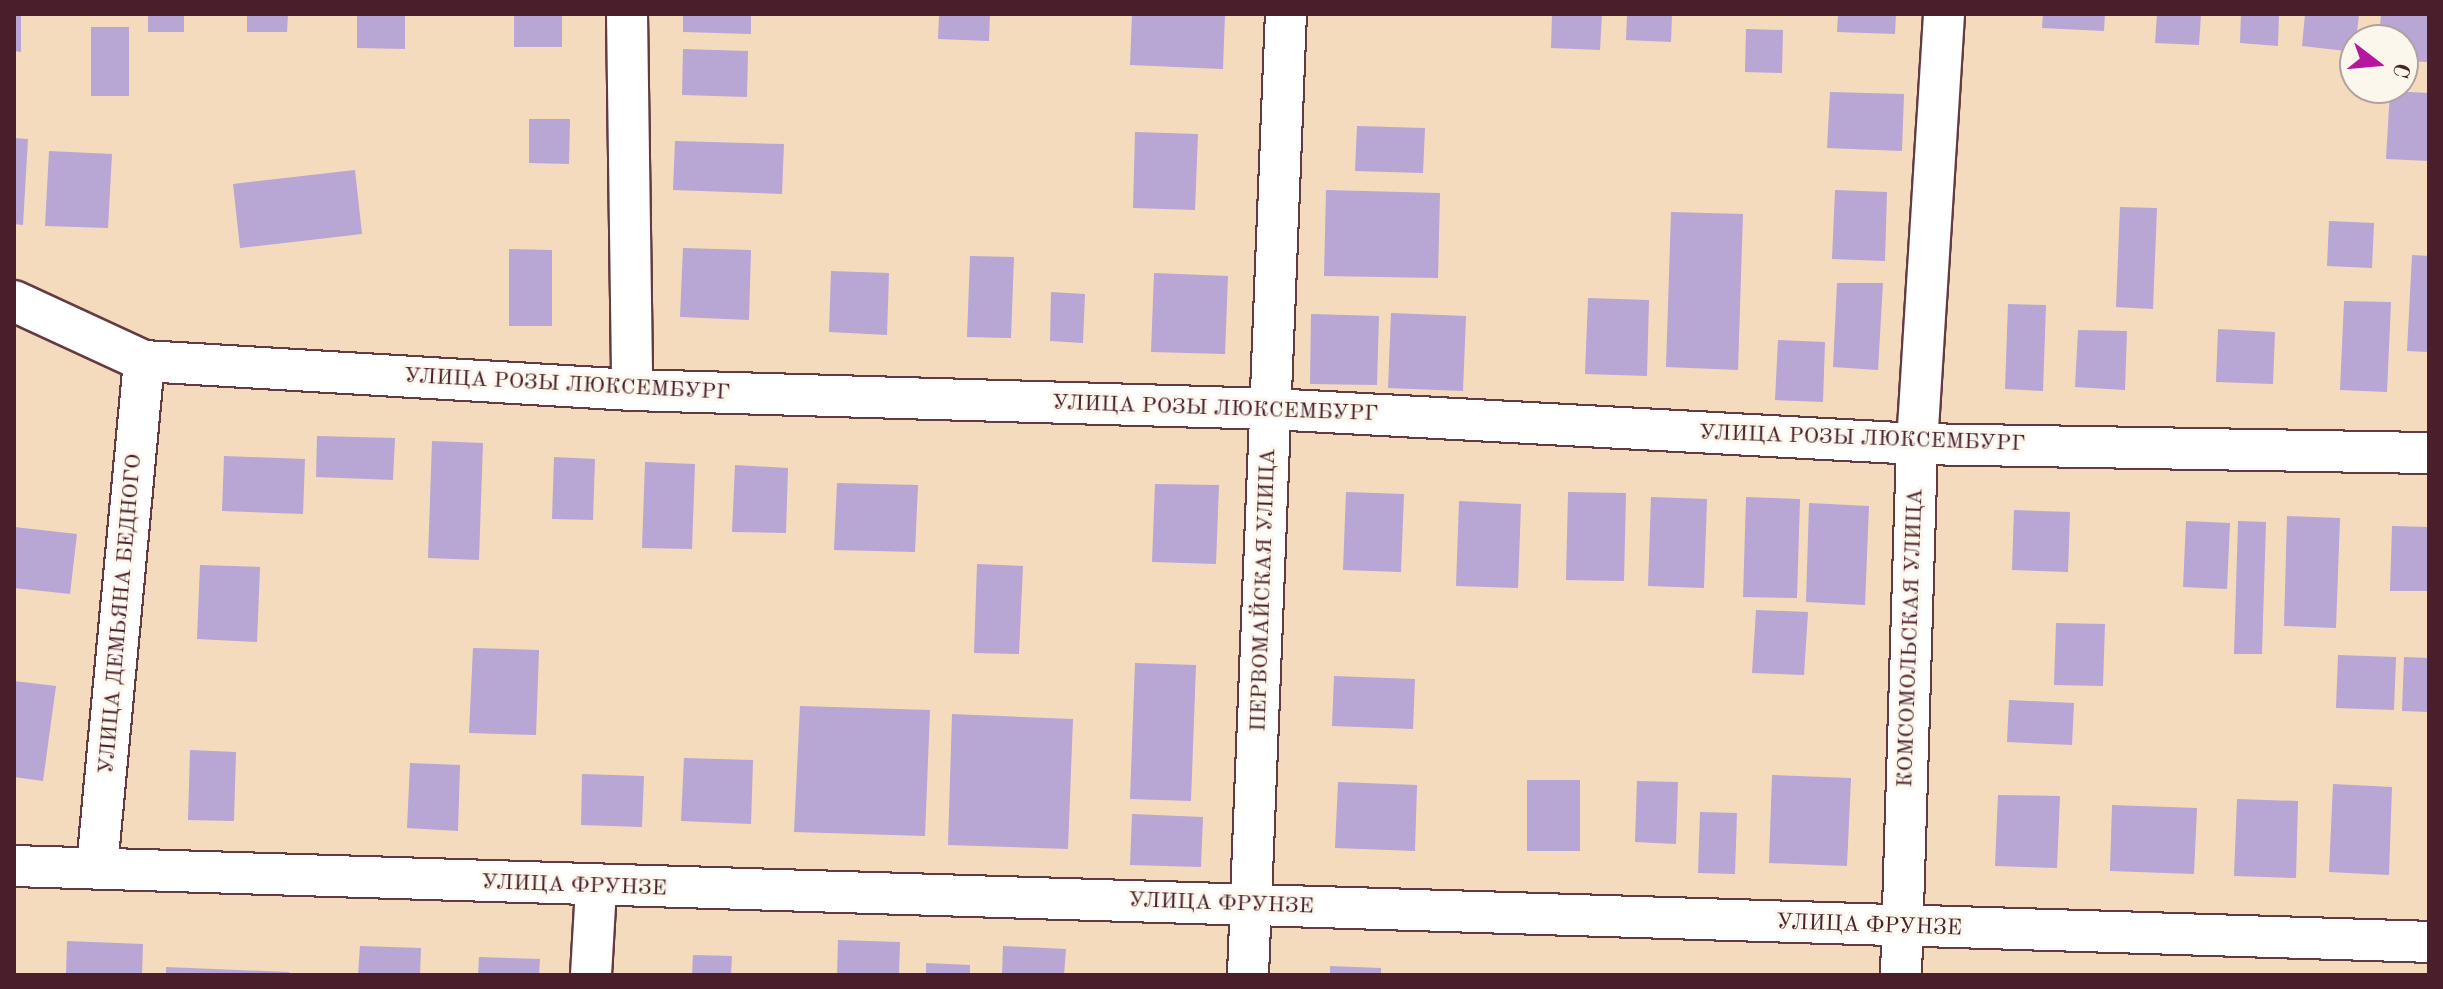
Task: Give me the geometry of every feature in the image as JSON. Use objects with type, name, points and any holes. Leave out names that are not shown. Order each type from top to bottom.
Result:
[{"type":"street","points":[[627,14],[632,390]]},
{"type":"street","name":"ПЕРВОМАЙСКАЯ УЛИЦА","points":[[1248,975],[1286,14]]},
{"type":"street","name":"КОМСОМОЛЬСКАЯ УЛИЦА","points":[[1901,975],[1917,444],[1944,14]]},
{"type":"street","name":"УЛИЦА РОЗЫ ЛЮКСЕМБУРГ","points":[[14,301],[144,361],[632,390],[1271,409],[1917,444],[2429,453]]},
{"type":"street","name":"УЛИЦА ДЕМЬЯНА БЕДНОГО","points":[[97,867],[144,361]]},
{"type":"street","name":"УЛИЦА ФРУНЗЕ","points":[[14,866],[596,888],[1252,904],[1902,928],[2429,942]]},
{"type":"street","points":[[591,975],[596,888]]},
{"type":"building","points":[[14,14],[21,14],[21,52],[14,51]]},
{"type":"building","points":[[148,14],[184,14],[184,32],[148,32]]},
{"type":"building","points":[[247,14],[288,14],[287,32],[247,32]]},
{"type":"building","points":[[357,14],[405,14],[405,49],[357,48]]},
{"type":"building","points":[[514,14],[562,14],[562,47],[514,47]]},
{"type":"building","points":[[683,14],[751,14],[751,34],[683,32]]},
{"type":"building","points":[[939,14],[990,14],[989,41],[938,39]]},
{"type":"building","points":[[1132,14],[1225,14],[1223,69],[1130,65]]},
{"type":"building","points":[[1552,14],[1602,14],[1600,50],[1551,48]]},
{"type":"building","points":[[1627,14],[1672,14],[1671,42],[1626,40]]},
{"type":"building","points":[[1838,14],[1896,14],[1895,34],[1837,32]]},
{"type":"building","points":[[2043,14],[2105,14],[2104,31],[2042,28]]},
{"type":"building","points":[[2157,14],[2201,14],[2199,45],[2155,43]]},
{"type":"building","points":[[2241,14],[2279,14],[2278,46],[2240,43]]},
{"type":"building","points":[[2305,14],[2359,14],[2358,24],[2339,24],[2339,50],[2302,46]]},
{"type":"building","points":[[2381,14],[2429,14],[2427,62],[2419,62],[2419,24],[2380,24]]},
{"type":"building","points":[[91,27],[129,27],[129,96],[91,96]]},
{"type":"building","points":[[1746,29],[1783,30],[1782,73],[1745,72]]},
{"type":"building","points":[[683,49],[748,51],[747,97],[682,95]]},
{"type":"building","points":[[1830,92],[1904,94],[1902,151],[1827,148]]},
{"type":"building","points":[[2419,92],[2429,93],[2429,161],[2386,159],[2389,104],[2419,104]]},
{"type":"building","points":[[529,119],[570,119],[569,164],[529,163]]},
{"type":"building","points":[[1357,126],[1425,128],[1423,173],[1355,171]]},
{"type":"building","points":[[1135,132],[1198,134],[1195,210],[1133,208]]},
{"type":"building","points":[[14,138],[28,139],[23,225],[14,224]]},
{"type":"building","points":[[675,141],[784,144],[782,194],[673,190]]},
{"type":"building","points":[[49,151],[112,154],[108,228],[45,226]]},
{"type":"building","points":[[355,170],[362,234],[240,248],[233,184]]},
{"type":"building","points":[[1326,190],[1440,193],[1438,278],[1324,276]]},
{"type":"building","points":[[1835,190],[1887,192],[1885,261],[1832,259]]},
{"type":"building","points":[[2120,207],[2157,208],[2153,309],[2116,307]]},
{"type":"building","points":[[1671,212],[1743,214],[1738,370],[1666,367]]},
{"type":"building","points":[[2329,221],[2374,223],[2372,268],[2327,266]]},
{"type":"building","points":[[683,248],[751,250],[749,320],[680,317]]},
{"type":"building","points":[[509,249],[552,250],[552,326],[509,326]]},
{"type":"building","points":[[2412,255],[2429,256],[2429,352],[2407,351]]},
{"type":"building","points":[[970,256],[1014,257],[1011,338],[967,337]]},
{"type":"building","points":[[831,271],[889,273],[887,335],[829,332]]},
{"type":"building","points":[[1154,273],[1228,276],[1225,354],[1151,352]]},
{"type":"building","points":[[1837,283],[1883,283],[1878,370],[1833,367]]},
{"type":"building","points":[[1051,292],[1085,294],[1083,343],[1050,341]]},
{"type":"building","points":[[1588,298],[1649,300],[1647,376],[1585,374]]},
{"type":"building","points":[[2344,301],[2391,302],[2387,392],[2340,390]]},
{"type":"building","points":[[2008,304],[2046,305],[2043,391],[2005,389]]},
{"type":"building","points":[[1391,313],[1466,316],[1463,391],[1388,388]]},
{"type":"building","points":[[1311,314],[1379,316],[1377,385],[1310,384]]},
{"type":"building","points":[[2218,329],[2275,332],[2273,384],[2216,382]]},
{"type":"building","points":[[2078,330],[2127,331],[2125,390],[2075,387]]},
{"type":"building","points":[[1778,340],[1825,342],[1823,402],[1775,400]]},
{"type":"building","points":[[317,436],[395,438],[393,480],[316,477]]},
{"type":"building","points":[[432,441],[483,443],[479,560],[428,558]]},
{"type":"building","points":[[224,456],[305,459],[303,514],[222,511]]},
{"type":"building","points":[[554,457],[595,459],[593,520],[552,519]]},
{"type":"building","points":[[645,462],[695,464],[692,549],[642,548]]},
{"type":"building","points":[[735,465],[788,468],[786,533],[732,532]]},
{"type":"building","points":[[837,483],[918,485],[915,552],[834,550]]},
{"type":"building","points":[[1155,484],[1219,485],[1216,564],[1152,562]]},
{"type":"building","points":[[1346,492],[1404,494],[1401,572],[1343,570]]},
{"type":"building","points":[[1568,492],[1626,493],[1624,581],[1566,580]]},
{"type":"building","points":[[1651,497],[1707,499],[1704,588],[1648,586]]},
{"type":"building","points":[[1746,497],[1800,499],[1797,598],[1743,597]]},
{"type":"building","points":[[1459,501],[1521,504],[1518,588],[1456,586]]},
{"type":"building","points":[[1809,503],[1869,506],[1865,605],[1806,602]]},
{"type":"building","points":[[2014,510],[2070,512],[2068,572],[2012,570]]},
{"type":"building","points":[[2287,516],[2340,518],[2336,628],[2284,626]]},
{"type":"building","points":[[2186,521],[2230,523],[2227,589],[2183,587]]},
{"type":"building","points":[[2238,521],[2266,522],[2262,654],[2234,654]]},
{"type":"building","points":[[2392,526],[2429,527],[2429,591],[2390,591]]},
{"type":"building","points":[[14,527],[77,534],[70,594],[14,588]]},
{"type":"building","points":[[977,564],[1023,566],[1019,654],[974,653]]},
{"type":"building","points":[[200,565],[260,567],[257,642],[197,639]]},
{"type":"building","points":[[1756,610],[1808,612],[1804,675],[1752,673]]},
{"type":"building","points":[[2056,623],[2105,624],[2103,686],[2054,685]]},
{"type":"building","points":[[473,648],[539,650],[536,735],[469,733]]},
{"type":"building","points":[[2338,655],[2396,657],[2394,710],[2336,708]]},
{"type":"building","points":[[2404,657],[2429,658],[2429,712],[2402,711]]},
{"type":"building","points":[[1135,663],[1196,665],[1191,801],[1130,799]]},
{"type":"building","points":[[1334,676],[1415,679],[1413,729],[1332,726]]},
{"type":"building","points":[[14,681],[56,686],[43,781],[14,777]]},
{"type":"building","points":[[2009,700],[2074,703],[2072,745],[2007,742]]},
{"type":"building","points":[[800,706],[930,710],[925,836],[794,832]]},
{"type":"building","points":[[952,714],[1073,719],[1068,849],[948,845]]},
{"type":"building","points":[[190,750],[236,752],[234,821],[188,820]]},
{"type":"building","points":[[684,758],[753,760],[751,824],[681,821]]},
{"type":"building","points":[[410,763],[460,765],[458,831],[407,828]]},
{"type":"building","points":[[582,774],[644,776],[642,827],[581,825]]},
{"type":"building","points":[[1772,775],[1851,778],[1847,866],[1769,863]]},
{"type":"building","points":[[1527,780],[1580,780],[1580,851],[1527,851]]},
{"type":"building","points":[[1637,781],[1678,782],[1676,844],[1635,842]]},
{"type":"building","points":[[1338,782],[1417,785],[1415,851],[1335,848]]},
{"type":"building","points":[[2333,784],[2392,787],[2389,875],[2329,872]]},
{"type":"building","points":[[1998,795],[2060,796],[2057,868],[1995,866]]},
{"type":"building","points":[[2237,799],[2298,801],[2296,878],[2234,876]]},
{"type":"building","points":[[2112,805],[2197,808],[2194,874],[2110,871]]},
{"type":"building","points":[[1700,812],[1737,813],[1735,874],[1698,873]]},
{"type":"building","points":[[1132,814],[1203,817],[1201,867],[1130,865]]},
{"type":"building","points":[[838,940],[900,942],[899,975],[837,975]]},
{"type":"building","points":[[67,941],[143,944],[142,975],[66,975]]},
{"type":"building","points":[[360,946],[421,948],[420,975],[358,975]]},
{"type":"building","points":[[1003,946],[1066,949],[1064,975],[1002,975]]},
{"type":"building","points":[[693,955],[732,956],[731,975],[692,975]]},
{"type":"building","points":[[479,957],[540,959],[539,975],[478,975]]},
{"type":"building","points":[[926,963],[970,965],[970,975],[926,975]]},
{"type":"building","points":[[1330,966],[1381,968],[1381,975],[1330,975]]},
{"type":"building","points":[[166,967],[289,972],[289,975],[166,975]]}]
